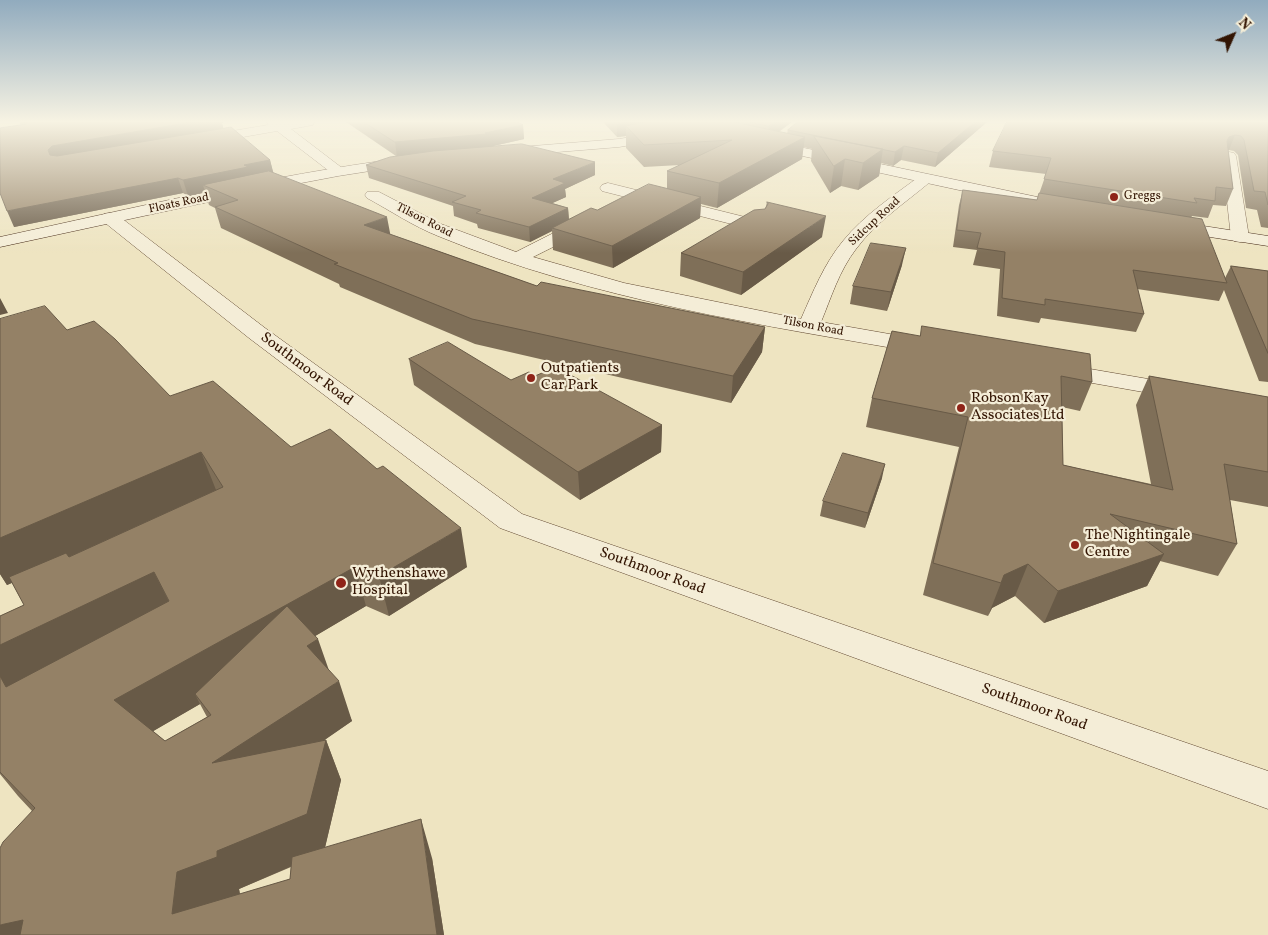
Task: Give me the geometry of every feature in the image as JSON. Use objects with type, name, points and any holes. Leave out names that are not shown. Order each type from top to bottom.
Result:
[{"type":"street","points":[[331,166],[338,171]]},
{"type":"street","name":"Floats Road","points":[[0,242],[338,171],[377,166]]},
{"type":"street","points":[[868,166],[1054,205]]},
{"type":"street","points":[[1230,166],[1240,237]]},
{"type":"street","name":"Sidcup Road","points":[[808,327],[849,245],[876,218],[925,178]]},
{"type":"street","points":[[608,188],[754,225]]},
{"type":"street","name":"Tilson Road","points":[[373,195],[442,231],[516,259],[574,277],[621,289],[808,327],[942,350]]},
{"type":"street","points":[[516,259],[640,196]]},
{"type":"street","name":"Southmoor Road","points":[[110,218],[144,247],[330,388],[511,521],[1268,790]]},
{"type":"street","points":[[1152,223],[1268,240]]},
{"type":"street","points":[[1031,365],[1206,396]]},
{"type":"building","points":[[0,166],[248,167],[183,180],[178,178],[7,211],[0,193]]},
{"type":"building","points":[[368,166],[586,166],[553,179],[565,183],[532,198],[568,208],[529,227],[476,213],[481,210],[452,202],[466,196]]},
{"type":"building","points":[[678,166],[751,166],[719,183],[667,171]]},
{"type":"building","points":[[1048,166],[1230,166],[1233,189],[1216,187],[1215,201],[1194,198],[1197,203],[1044,179]]},
{"type":"building","points":[[1249,166],[1268,166],[1268,205],[1265,192],[1254,191]]},
{"type":"building","points":[[269,171],[387,217],[364,225],[537,286],[541,282],[765,327],[733,376],[472,319],[334,264],[338,263],[215,207],[238,200],[203,185]]},
{"type":"building","points":[[649,184],[701,197],[612,246],[552,228],[591,208],[597,210]]},
{"type":"building","points":[[963,190],[1037,200],[1039,193],[1202,219],[1227,283],[1133,270],[1144,314],[1045,299],[1045,305],[1002,298],[1005,252],[977,248],[981,233],[957,230]]},
{"type":"building","points":[[767,202],[826,216],[743,272],[681,253],[754,210],[765,209],[768,204]]},
{"type":"building","points":[[871,243],[906,248],[891,292],[853,286]]},
{"type":"building","points":[[1231,266],[1268,271],[1268,353]]},
{"type":"building","points":[[45,306],[67,330],[94,321],[115,339],[170,396],[213,381],[291,447],[330,429],[377,469],[383,466],[461,528],[379,576],[355,567],[114,700],[165,741],[211,715],[195,694],[287,606],[318,639],[307,646],[339,681],[212,763],[326,740],[307,814],[217,851],[217,857],[177,872],[172,914],[290,879],[292,857],[421,819],[437,935],[20,935],[23,920],[0,925],[0,848],[3,842],[35,808],[0,772],[0,676],[6,687],[169,601],[154,572],[0,645],[0,616],[24,605],[9,577],[66,553],[69,557],[223,487],[201,452],[0,538],[0,319]]},
{"type":"building","points":[[922,326],[1090,354],[1092,382],[1061,376],[1063,465],[1173,490],[1149,376],[1268,397],[1268,472],[1224,464],[1237,544],[1110,514],[1164,554],[1058,591],[1028,564],[1004,575],[1001,583],[933,563],[968,417],[872,398],[892,331],[920,336]]},
{"type":"building","points":[[448,342],[511,380],[529,372],[535,376],[556,367],[662,425],[578,472],[409,359]]},
{"type":"building","points":[[843,453],[885,464],[868,513],[823,501]]},
{"type":"place","name":"Greggs","points":[[1114,197]]},
{"type":"place","name":"Outpatients Car Park","points":[[531,378]]},
{"type":"place","name":"Robson Kay Associates Ltd","points":[[961,408]]},
{"type":"place","name":"The Nightingale Centre","points":[[1075,545]]},
{"type":"place","name":"Wythenshawe Hospital","points":[[341,583]]}]
